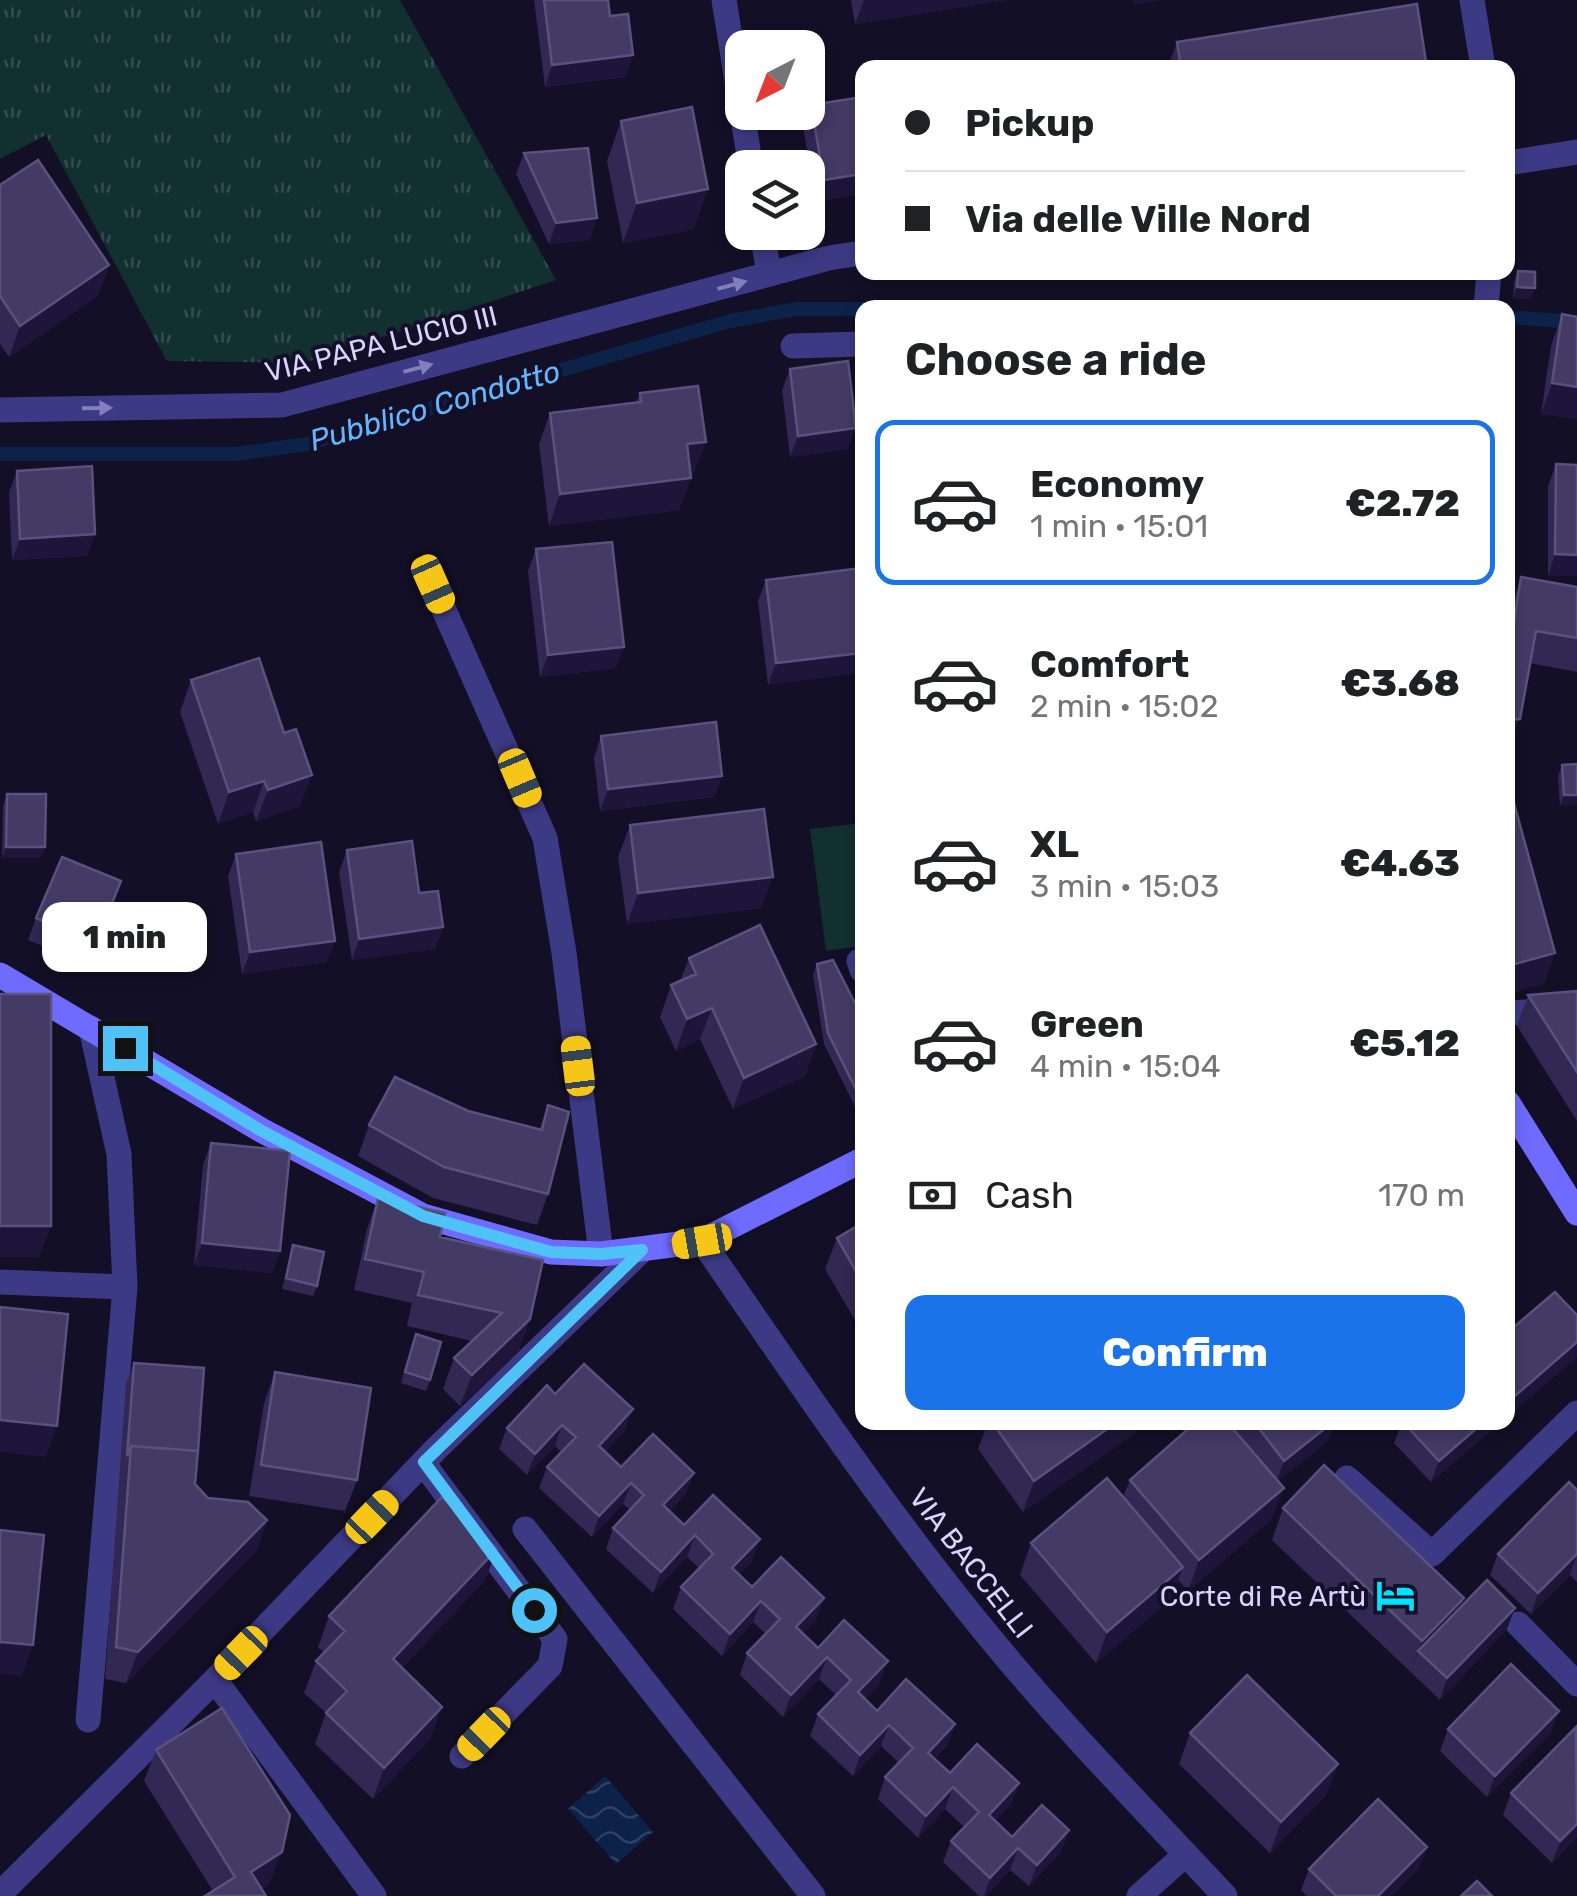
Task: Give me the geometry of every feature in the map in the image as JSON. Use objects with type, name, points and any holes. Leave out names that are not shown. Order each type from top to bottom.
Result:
[{"type":"street","points":[[724,0],[749,150]]},
{"type":"street","points":[[1472,0],[1482,60]]},
{"type":"street","points":[[1515,162],[1577,152]]},
{"type":"street","points":[[765,250],[769,274]]},
{"type":"street","name":"VIA PAPA LUCIO III","points":[[0,410],[282,404],[855,254]]},
{"type":"street","points":[[793,346],[855,344]]},
{"type":"street","points":[[433,584],[545,838],[564,953],[601,1254]]},
{"type":"street","points":[[0,975],[260,1130],[423,1216],[551,1252],[601,1254],[702,1241],[855,1164]]},
{"type":"street","points":[[1515,1012],[1577,1009]]},
{"type":"street","points":[[88,1720],[125,1287],[119,1154],[92,1028]]},
{"type":"street","points":[[1515,1113],[1577,1213]]},
{"type":"street","name":"VIA BACCELLI","points":[[702,1241],[854,1463],[990,1638],[1092,1757],[1225,1896]]},
{"type":"street","points":[[0,1894],[215,1680],[424,1462],[642,1250]]},
{"type":"street","points":[[0,1282],[125,1287]]},
{"type":"street","points":[[1347,1478],[1432,1554],[1577,1413]]},
{"type":"street","points":[[424,1462],[556,1639],[550,1666],[462,1756]]},
{"type":"street","points":[[526,1528],[814,1896]]},
{"type":"street","points":[[1518,1624],[1577,1684]]},
{"type":"street","points":[[215,1680],[374,1896]]},
{"type":"street","points":[[1138,1896],[1186,1854]]},
{"type":"green space","points":[[0,0],[400,0],[556,280],[304,363],[167,361],[46,135],[0,159]]},
{"type":"green space","points":[[855,824],[855,947],[826,951],[810,829]]},
{"type":"water","points":[[605,1776],[653,1832],[616,1864],[568,1809]]},
{"type":"building","points":[[544,0],[608,0],[610,16],[628,14],[633,55],[552,65]]},
{"type":"building","points":[[1417,4],[1426,60],[1180,60],[1177,42]]},
{"type":"building","points":[[855,98],[855,175],[825,180],[825,150],[819,150],[815,130],[825,130],[825,103]]},
{"type":"building","points":[[692,107],[708,189],[637,203],[621,121]]},
{"type":"building","points":[[588,148],[597,218],[556,223],[524,153]]},
{"type":"building","points":[[38,160],[109,265],[20,326],[0,296],[0,185]]},
{"type":"building","points":[[1518,271],[1535,272],[1535,288],[1517,287]]},
{"type":"building","points":[[1562,314],[1577,317],[1577,387],[1552,383]]},
{"type":"building","points":[[848,361],[855,428],[798,436],[790,369]]},
{"type":"building","points":[[698,386],[706,442],[687,444],[691,478],[560,494],[550,413],[641,402],[640,393]]},
{"type":"building","points":[[1556,464],[1577,465],[1577,555],[1555,554]]},
{"type":"building","points":[[92,466],[95,534],[20,539],[17,471]]},
{"type":"building","points":[[612,542],[624,647],[548,655],[536,549]]},
{"type":"building","points":[[855,569],[855,654],[776,663],[766,580]]},
{"type":"building","points":[[1521,577],[1577,587],[1577,638],[1536,631],[1520,719],[1515,719],[1515,615]]},
{"type":"building","points":[[259,658],[284,733],[296,729],[312,775],[268,790],[264,781],[229,792],[191,680]]},
{"type":"building","points":[[716,722],[722,776],[608,789],[601,736]]},
{"type":"building","points":[[1577,764],[1577,795],[1564,795],[1562,765]]},
{"type":"building","points":[[7,794],[46,794],[45,847],[6,847]]},
{"type":"building","points":[[1515,807],[1555,953],[1515,964]]},
{"type":"building","points":[[764,809],[773,877],[638,893],[630,825]]},
{"type":"building","points":[[412,841],[419,893],[438,891],[443,927],[359,939],[347,850]]},
{"type":"building","points":[[321,842],[335,941],[250,952],[236,854]]},
{"type":"building","points":[[62,857],[121,881],[96,943],[36,918]]},
{"type":"building","points":[[760,925],[816,1044],[744,1078],[712,1008],[687,1019],[671,985],[696,974],[689,958]]},
{"type":"building","points":[[833,960],[855,1003],[855,1088],[828,1033],[817,964]]},
{"type":"building","points":[[1577,991],[1577,1072],[1528,995]]},
{"type":"building","points":[[0,994],[51,994],[51,1226],[0,1226]]},
{"type":"building","points":[[395,1077],[468,1111],[542,1130],[548,1105],[569,1112],[548,1194],[444,1167],[369,1125]]},
{"type":"building","points":[[211,1143],[290,1151],[280,1251],[202,1243]]},
{"type":"building","points":[[378,1198],[445,1213],[440,1237],[543,1260],[530,1319],[472,1375],[454,1358],[502,1313],[418,1295],[424,1272],[365,1259]]},
{"type":"building","points":[[855,1227],[855,1270],[837,1238]]},
{"type":"building","points":[[293,1245],[324,1252],[317,1286],[286,1278]]},
{"type":"building","points":[[1555,1292],[1577,1315],[1577,1342],[1515,1396],[1515,1326]]},
{"type":"building","points":[[0,1307],[68,1314],[57,1426],[0,1420]]},
{"type":"building","points":[[416,1334],[441,1342],[430,1380],[405,1372]]},
{"type":"building","points":[[134,1363],[204,1368],[198,1451],[131,1446],[127,1456]]},
{"type":"building","points":[[584,1364],[633,1409],[599,1446],[621,1467],[653,1434],[694,1473],[663,1505],[684,1525],[713,1495],[760,1539],[732,1568],[752,1587],[781,1557],[824,1598],[796,1627],[818,1648],[844,1620],[888,1661],[858,1692],[877,1711],[906,1679],[955,1724],[928,1753],[950,1773],[977,1744],[1019,1783],[989,1815],[1012,1837],[1042,1805],[1069,1830],[1037,1865],[1018,1848],[990,1878],[951,1841],[979,1812],[953,1787],[926,1816],[885,1777],[913,1748],[889,1725],[860,1755],[818,1714],[851,1680],[827,1657],[791,1695],[747,1653],[780,1619],[761,1601],[730,1634],[681,1587],[713,1554],[695,1535],[661,1572],[613,1528],[644,1495],[631,1483],[599,1516],[547,1467],[576,1437],[562,1425],[535,1454],[507,1428],[547,1385],[555,1394]]},
{"type":"building","points":[[275,1372],[371,1388],[357,1480],[261,1465]]},
{"type":"building","points":[[998,1430],[1106,1430],[1034,1481]]},
{"type":"building","points":[[1187,1430],[1234,1430],[1284,1488],[1199,1560],[1130,1480]]},
{"type":"building","points":[[1260,1430],[1323,1430],[1284,1461]]},
{"type":"building","points":[[1410,1430],[1475,1430],[1439,1461]]},
{"type":"building","points":[[131,1446],[198,1451],[195,1484],[208,1498],[248,1502],[267,1520],[138,1652],[116,1647]]},
{"type":"building","points":[[1324,1465],[1464,1598],[1422,1641],[1283,1508]]},
{"type":"building","points":[[1107,1478],[1183,1567],[1107,1632],[1031,1543]]},
{"type":"building","points":[[1569,1482],[1577,1490],[1577,1554],[1538,1593],[1498,1554]]},
{"type":"building","points":[[442,1497],[497,1549],[393,1659],[442,1707],[384,1768],[326,1713],[347,1691],[316,1661],[345,1631],[329,1616]]},
{"type":"building","points":[[0,1530],[44,1535],[33,1645],[0,1642]]},
{"type":"building","points":[[1487,1580],[1515,1608],[1447,1678],[1418,1651]]},
{"type":"building","points":[[1511,1664],[1559,1711],[1495,1776],[1448,1729]]},
{"type":"building","points":[[1247,1675],[1338,1764],[1281,1822],[1190,1733]]},
{"type":"building","points":[[222,1708],[290,1815],[282,1852],[251,1872],[266,1896],[205,1896],[235,1877],[156,1750]]},
{"type":"building","points":[[1576,1727],[1577,1824],[1560,1841],[1511,1793]]},
{"type":"building","points":[[1378,1799],[1427,1847],[1378,1896],[1336,1896],[1309,1869]]},
{"type":"building","points":[[1477,1881],[1492,1896],[1461,1896]]},
{"type":"waterway","name":"Pubblico Condotto","points":[[0,454],[236,454],[307,444],[730,321],[796,309],[855,309]]},
{"type":"waterway","name":"Pubblico Condotto","points":[[1515,318],[1577,322]]},
{"type":"place","name":"Corte di Re Artù","points":[[1396,1596]]},
{"type":"route","points":[[125,1048],[260,1130],[423,1216],[551,1252],[601,1254],[642,1250],[424,1462],[534,1610]]}]
